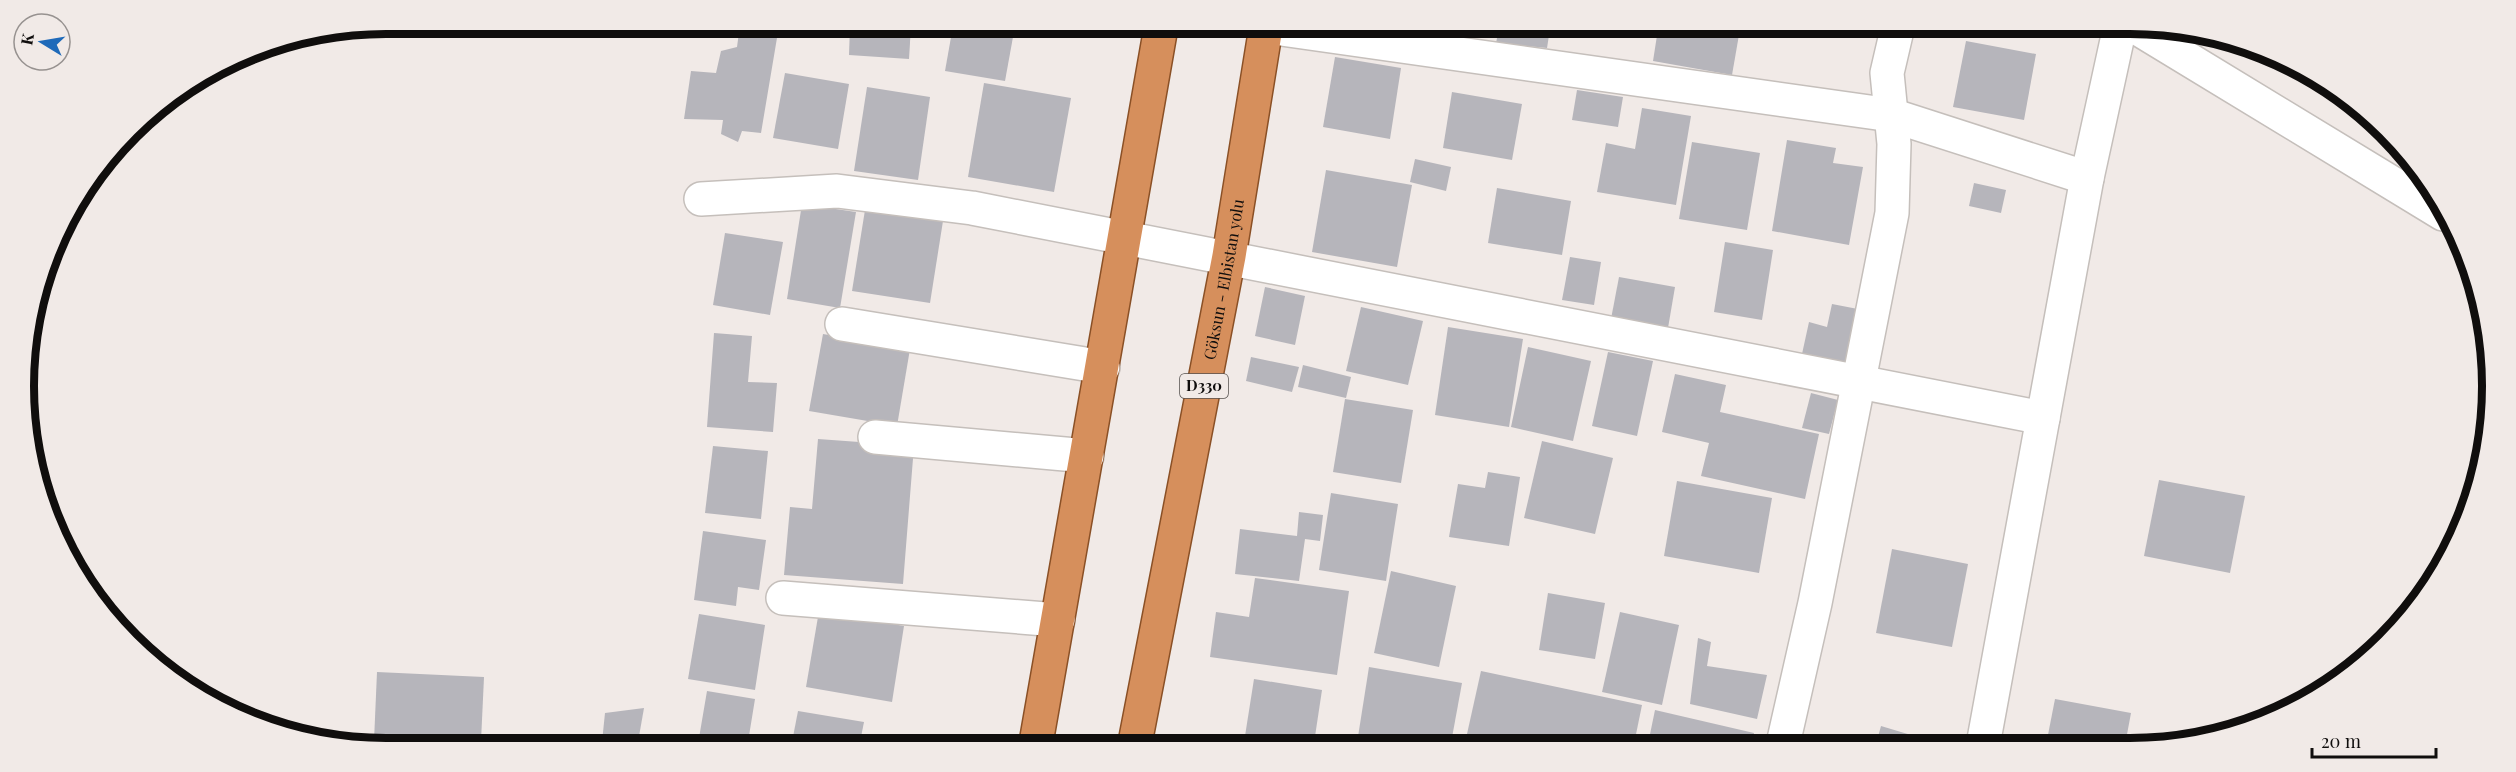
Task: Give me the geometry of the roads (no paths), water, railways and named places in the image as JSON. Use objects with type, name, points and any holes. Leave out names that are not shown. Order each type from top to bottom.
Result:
[{"type":"highway","points":[[1037,738],[1160,34]]},
{"type":"highway","name":"Göksun - Elbistan yolu","points":[[1136,738],[1228,256],[1266,34]]},
{"type":"street","points":[[1317,34],[1891,115],[2087,178]]},
{"type":"street","points":[[1784,738],[1815,603],[1892,213],[1894,144],[1887,73],[1896,34]]},
{"type":"street","points":[[1984,738],[2087,178],[2118,34]]},
{"type":"street","points":[[2148,35],[2432,208]]},
{"type":"street","points":[[701,199],[837,191],[972,208],[1125,239],[1228,256],[2043,418]]},
{"type":"street","points":[[842,324],[1103,367]]},
{"type":"street","points":[[875,437],[1087,456]]},
{"type":"street","points":[[783,598],[1058,620]]}]
